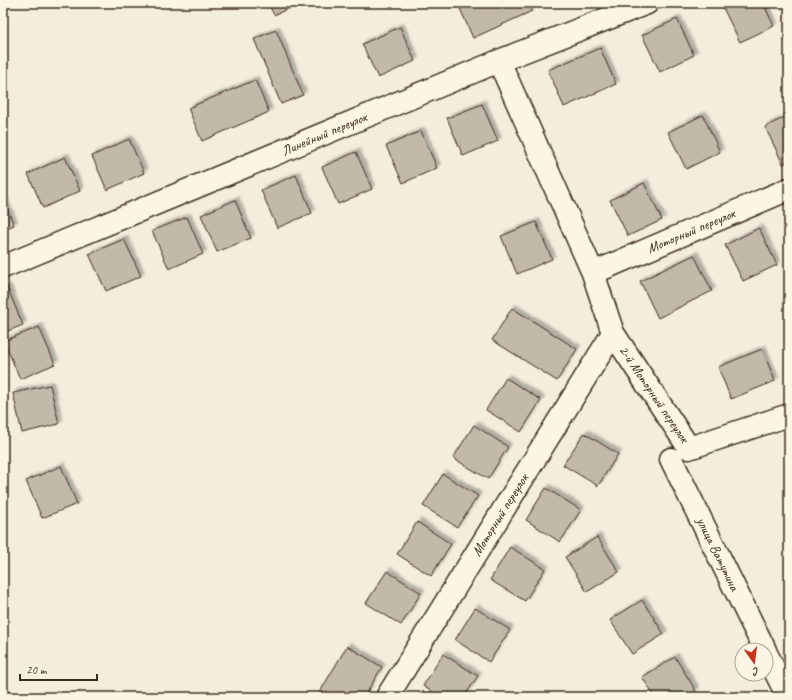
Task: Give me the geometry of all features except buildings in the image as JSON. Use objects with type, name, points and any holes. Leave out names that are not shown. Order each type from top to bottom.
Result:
[{"type":"street","name":"Линейный переулок","points":[[3,267],[500,61],[647,3]]},
{"type":"street","points":[[500,61],[593,272],[613,333]]},
{"type":"street","name":"Моторный переулок","points":[[593,272],[789,189]]},
{"type":"street","name":"Моторный переулок","points":[[387,697],[613,333]]},
{"type":"street","name":"2-й Моторный переулок","points":[[613,333],[690,448],[789,415]]},
{"type":"street","name":"улица Ватутина","points":[[671,459],[761,642]]},
{"type":"street","name":"улица Ватутина","points":[[774,669],[788,697]]}]
